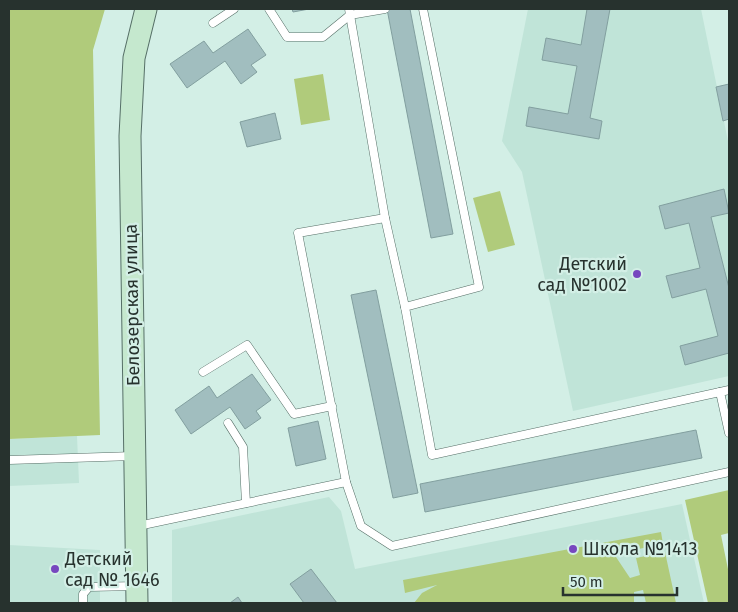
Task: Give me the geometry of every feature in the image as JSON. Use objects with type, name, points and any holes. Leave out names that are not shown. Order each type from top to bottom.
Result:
[{"type":"street","name":"Белозерская улица","points":[[137,595],[130,136],[134,58],[146,9]]},
{"type":"lane","points":[[213,23],[234,9]]},
{"type":"lane","points":[[269,9],[287,37],[323,37],[349,12],[385,9]]},
{"type":"lane","points":[[405,307],[479,287],[423,9]]},
{"type":"lane","points":[[349,12],[385,218],[405,307],[432,455],[729,390]]},
{"type":"lane","points":[[385,218],[298,233],[346,482],[361,526],[392,546],[729,472]]},
{"type":"lane","points":[[203,372],[247,345],[294,414],[332,406]]},
{"type":"lane","points":[[720,392],[729,433]]},
{"type":"lane","points":[[228,423],[244,447],[246,503]]},
{"type":"lane","points":[[9,460],[134,456]]},
{"type":"lane","points":[[136,527],[346,482]]},
{"type":"lane","points":[[83,603],[83,594],[88,588],[137,595]]},
{"type":"shaded area","points":[[528,9],[701,9],[729,146],[729,376],[573,411],[522,172],[502,141]]},
{"type":"shaded area","points":[[77,436],[79,483],[9,486],[9,439]]},
{"type":"shaded area","name":"Школа №1413","points":[[329,497],[341,511],[355,569],[682,504],[704,603],[172,603],[172,530]]},
{"type":"shaded area","name":"Детский сад № 1646","points":[[9,545],[100,550],[100,603],[9,603]]},
{"type":"green space","points":[[9,9],[105,9],[93,50],[100,435],[9,439]]},
{"type":"green space","points":[[323,74],[330,120],[301,125],[294,79]]},
{"type":"green space","points":[[500,191],[515,245],[488,252],[473,198]]},
{"type":"green space","points":[[729,490],[729,533],[721,535],[729,574],[729,603],[708,603],[685,500]]},
{"type":"green space","points":[[661,532],[663,544],[614,554],[630,578],[640,575],[636,558],[665,552],[676,603],[646,603],[643,590],[634,592],[634,603],[414,603],[422,593],[437,585],[405,593],[403,580]]},
{"type":"building","points":[[292,9],[309,9],[293,12]]},
{"type":"building","points":[[387,9],[410,9],[453,234],[431,238]]},
{"type":"building","points":[[587,9],[610,9],[590,118],[602,121],[599,139],[526,126],[529,107],[568,114],[577,66],[542,60],[546,38],[581,45]]},
{"type":"building","points":[[248,29],[266,55],[251,65],[257,72],[241,84],[225,61],[187,88],[170,64],[204,41],[213,53]]},
{"type":"building","points":[[729,84],[729,119],[723,121],[716,87]]},
{"type":"building","points":[[275,113],[281,139],[247,147],[240,122]]},
{"type":"building","points":[[724,189],[729,213],[711,217],[729,288],[729,353],[685,365],[680,346],[718,336],[706,289],[672,298],[666,276],[700,268],[689,223],[665,229],[659,206]]},
{"type":"building","points":[[376,290],[418,493],[393,498],[351,295]]},
{"type":"building","points":[[252,374],[271,400],[256,411],[261,418],[245,429],[230,407],[191,434],[175,410],[209,386],[217,398]]},
{"type":"building","points":[[318,421],[326,459],[296,466],[288,428]]},
{"type":"building","points":[[696,430],[702,458],[425,512],[420,484]]},
{"type":"building","points":[[311,569],[337,603],[304,603],[290,584]]},
{"type":"building","points":[[238,597],[242,603],[230,603]]},
{"type":"place","name":"Детский сад №1002","points":[[637,274]]},
{"type":"place","name":"Школа №1413","points":[[573,549]]},
{"type":"place","name":"Детский сад № 1646","points":[[55,569]]}]
